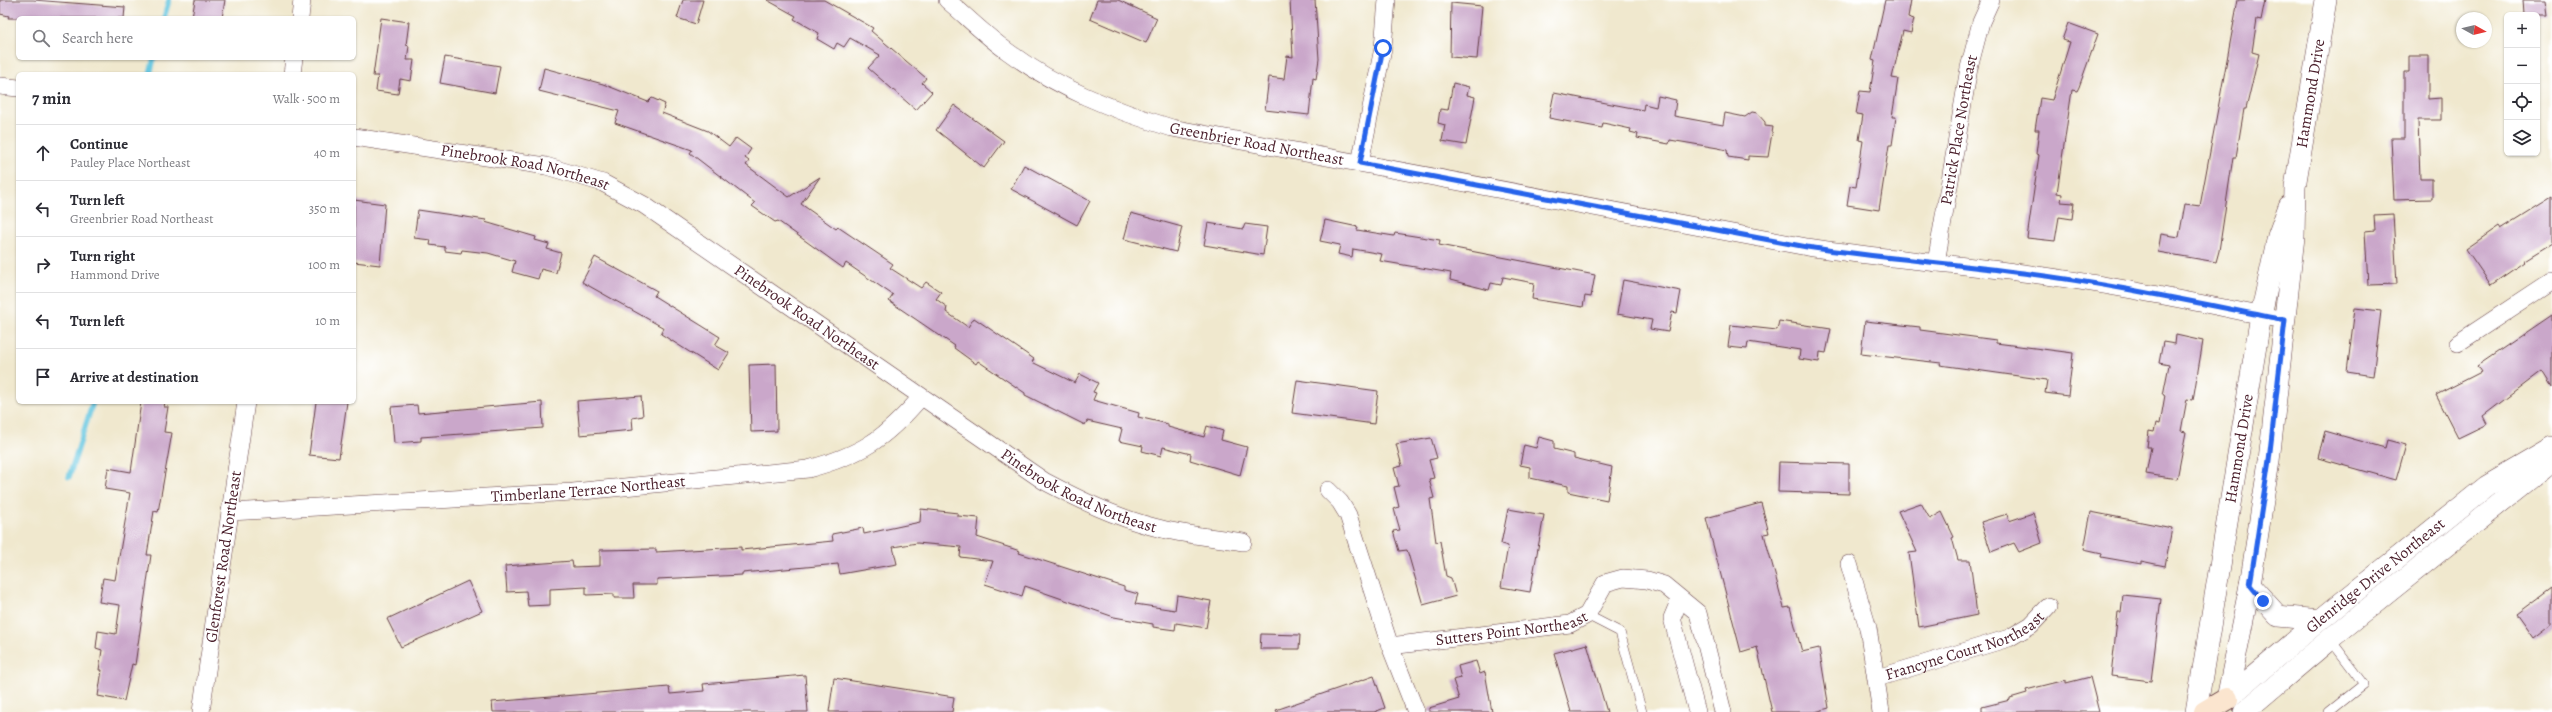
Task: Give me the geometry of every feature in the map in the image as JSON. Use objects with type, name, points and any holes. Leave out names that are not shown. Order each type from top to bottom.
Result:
[{"type":"main road","name":"Glenridge Drive Northeast","points":[[2206,712],[2226,706]]},
{"type":"street","points":[[300,16],[302,0]]},
{"type":"street","name":"Greenbrier Road Northeast","points":[[947,0],[1006,51],[1045,76],[1085,98],[1128,115],[1172,128],[1807,247],[2023,272],[2098,284],[2285,320]]},
{"type":"street","points":[[1360,163],[1383,48],[1387,0]]},
{"type":"street","name":"Patrick Place Northeast","points":[[1936,263],[1969,68],[1982,22],[1992,0]]},
{"type":"street","name":"Hammond Drive","points":[[2226,706],[2250,585],[2269,460],[2294,237],[2295,188],[2326,0]]},
{"type":"street","points":[[292,72],[294,60]]},
{"type":"street","points":[[0,86],[16,88]]},
{"type":"street","name":"Pinebrook Road Northeast","points":[[356,137],[546,166],[575,172],[602,183],[644,205],[1044,481],[1086,504],[1156,528],[1242,542]]},
{"type":"street","name":"Hammond Drive","points":[[2196,712],[2261,315],[2278,236],[2295,188]]},
{"type":"street","points":[[2458,344],[2552,281]]},
{"type":"street","name":"Timberlane Terrace Northeast","points":[[230,512],[573,492],[808,469],[839,461],[872,444],[898,424],[921,396]]},
{"type":"street","name":"Glenforest Road Northeast","points":[[201,712],[246,404]]},
{"type":"street","name":"Glenridge Drive Northeast","points":[[2226,706],[2320,620],[2487,486],[2552,448]]},
{"type":"street","name":"Glenridge Drive Northeast","points":[[2244,712],[2330,640],[2552,461]]},
{"type":"street","points":[[1328,490],[1340,502],[1348,515],[1390,646],[1416,712]]},
{"type":"street","points":[[1849,564],[1868,628],[1878,678],[1881,712]]},
{"type":"street","name":"Sutters Point Northeast","points":[[1390,646],[1570,624],[1586,615],[1606,583],[1622,578],[1647,580],[1664,585],[1698,613],[1724,712]]},
{"type":"street","points":[[2250,585],[2278,616],[2320,620]]},
{"type":"street","points":[[1680,599],[1672,618],[1697,712]]},
{"type":"street","name":"Francyne Court Northeast","points":[[1878,678],[2009,638],[2032,625],[2048,607]]},
{"type":"lane","points":[[1586,615],[1620,632],[1642,712]]},
{"type":"lane","points":[[2329,712],[2364,684],[2330,640]]},
{"type":"building","points":[[0,0],[33,0],[125,7],[124,16],[16,16],[16,18],[8,18],[9,16],[0,14]]},
{"type":"building","points":[[195,0],[225,0],[222,16],[192,16]]},
{"type":"building","points":[[683,0],[703,0],[696,24],[677,18]]},
{"type":"building","points":[[767,0],[824,0],[873,28],[871,31],[926,78],[922,83],[932,92],[916,110],[868,68],[880,55],[850,38],[844,47],[837,43],[834,49],[817,39],[819,33],[794,19],[796,16]]},
{"type":"building","points":[[1097,0],[1118,0],[1157,18],[1146,43],[1090,19]]},
{"type":"building","points":[[1290,0],[1315,0],[1319,59],[1316,79],[1313,78],[1309,115],[1265,110],[1269,77],[1284,79],[1287,56],[1293,57]]},
{"type":"building","points":[[1885,0],[1911,0],[1908,17],[1914,19],[1911,33],[1903,31],[1892,78],[1898,79],[1892,117],[1896,117],[1892,145],[1889,145],[1879,210],[1847,205],[1850,186],[1856,187],[1863,141],[1859,140],[1863,115],[1856,114],[1860,91],[1870,92],[1875,61],[1872,60]]},
{"type":"building","points":[[2238,0],[2265,0],[2261,20],[2257,19],[2252,52],[2259,54],[2246,109],[2244,109],[2236,157],[2233,157],[2219,251],[2216,262],[2158,252],[2161,234],[2179,237],[2185,204],[2200,206]]},
{"type":"building","points":[[2523,0],[2546,0],[2548,15],[2540,15],[2540,12],[2524,12]]},
{"type":"building","points":[[1451,3],[1482,6],[1477,59],[1450,57]]},
{"type":"building","points":[[381,18],[409,22],[406,45],[409,46],[407,60],[414,60],[411,81],[400,79],[398,94],[376,91],[378,76],[373,76]]},
{"type":"building","points":[[2068,23],[2098,34],[2079,87],[2077,91],[2072,90],[2057,193],[2062,194],[2061,202],[2074,203],[2072,219],[2059,217],[2055,241],[2027,238],[2039,155],[2036,154],[2039,130],[2035,130],[2040,98],[2052,100],[2070,42],[2062,40]]},
{"type":"building","points":[[2409,56],[2428,56],[2428,99],[2441,98],[2441,120],[2418,120],[2420,179],[2432,179],[2432,199],[2394,200],[2391,138],[2404,138],[2404,72],[2409,72]]},
{"type":"building","points":[[445,57],[500,66],[495,93],[440,83]]},
{"type":"building","points":[[544,68],[603,84],[648,102],[652,98],[665,104],[662,113],[708,131],[729,147],[736,138],[751,149],[745,158],[749,161],[746,165],[789,197],[820,177],[801,204],[836,229],[838,227],[893,264],[890,268],[921,288],[926,282],[941,292],[936,299],[947,307],[946,312],[968,327],[974,318],[1034,359],[1032,362],[1075,383],[1080,374],[1098,383],[1093,392],[1096,393],[1093,400],[1139,413],[1138,417],[1168,424],[1168,427],[1204,437],[1207,426],[1223,431],[1221,440],[1247,447],[1240,475],[1190,460],[1191,454],[1163,447],[1161,456],[1142,451],[1143,446],[1119,441],[1122,429],[1087,421],[1085,425],[1025,395],[1025,393],[978,361],[976,364],[954,348],[955,346],[889,301],[893,295],[846,263],[843,268],[778,221],[775,222],[752,206],[755,203],[690,153],[692,150],[615,123],[619,111],[539,91]]},
{"type":"building","points":[[1453,83],[1469,87],[1467,95],[1475,97],[1466,145],[1442,141],[1445,125],[1438,123],[1440,109],[1448,110]]},
{"type":"building","points":[[1554,93],[1643,110],[1644,104],[1656,107],[1658,96],[1676,100],[1674,116],[1723,125],[1725,113],[1745,117],[1752,112],[1757,113],[1765,122],[1765,126],[1773,127],[1768,157],[1748,156],[1748,160],[1728,157],[1727,150],[1718,148],[1670,140],[1669,144],[1637,138],[1638,134],[1630,132],[1631,129],[1603,123],[1602,128],[1549,118]]},
{"type":"building","points":[[954,105],[1004,141],[984,168],[936,130]]},
{"type":"building","points":[[1024,165],[1090,201],[1077,225],[1011,189]]},
{"type":"building","points":[[2552,197],[2552,243],[2523,261],[2524,262],[2491,285],[2466,249],[2499,226],[2501,229]]},
{"type":"building","points":[[356,200],[385,204],[380,265],[356,262]]},
{"type":"building","points":[[418,210],[486,220],[485,222],[536,237],[535,240],[549,244],[547,249],[561,253],[556,273],[541,269],[538,279],[512,272],[515,261],[488,253],[462,250],[461,253],[445,251],[445,247],[430,245],[431,240],[414,238]]},
{"type":"building","points":[[1131,213],[1182,227],[1176,252],[1124,239]]},
{"type":"building","points":[[2393,214],[2397,284],[2368,285],[2365,231],[2375,230],[2374,215]]},
{"type":"building","points":[[1325,220],[1358,227],[1357,230],[1394,236],[1395,233],[1440,240],[1439,245],[1595,275],[1591,297],[1585,296],[1583,307],[1532,299],[1534,283],[1503,277],[1501,285],[1491,283],[1489,290],[1450,280],[1451,273],[1380,261],[1382,254],[1353,249],[1352,257],[1338,254],[1340,245],[1320,241]]},
{"type":"building","points":[[1208,223],[1243,229],[1245,224],[1267,227],[1263,255],[1204,245]]},
{"type":"building","points":[[595,257],[657,291],[654,296],[720,337],[715,345],[729,353],[718,370],[661,334],[664,328],[582,282]]},
{"type":"building","points":[[1623,280],[1681,291],[1677,313],[1672,312],[1668,332],[1650,329],[1652,320],[1617,314]]},
{"type":"building","points":[[2355,308],[2381,311],[2373,376],[2347,372]]},
{"type":"building","points":[[2552,315],[2552,387],[2542,371],[2483,416],[2487,424],[2458,438],[2436,395],[2481,372],[2477,366]]},
{"type":"building","points":[[1779,321],[1831,329],[1826,353],[1820,352],[1819,362],[1799,359],[1800,350],[1748,342],[1747,349],[1728,347],[1731,325],[1777,330]]},
{"type":"building","points":[[1865,321],[1920,327],[1920,330],[1996,340],[1996,343],[2073,353],[2068,396],[2045,393],[2047,380],[1940,365],[1941,363],[1861,354]]},
{"type":"building","points":[[2176,335],[2203,341],[2193,400],[2187,399],[2181,431],[2186,432],[2177,479],[2146,474],[2151,447],[2147,447],[2149,431],[2154,432],[2156,423],[2160,424],[2165,395],[2163,395],[2169,365],[2159,363],[2163,342],[2175,344]]},
{"type":"building","points":[[776,364],[777,431],[751,432],[749,365]]},
{"type":"building","points":[[1297,380],[1378,391],[1374,424],[1292,413]]},
{"type":"building","points":[[641,396],[643,416],[632,418],[633,430],[580,435],[577,401]]},
{"type":"building","points":[[542,402],[543,428],[421,437],[421,441],[394,443],[391,407],[417,405],[418,413]]},
{"type":"building","points":[[141,404],[165,404],[164,407],[168,407],[164,432],[172,433],[158,512],[154,511],[147,555],[151,555],[135,665],[132,664],[124,701],[98,696],[102,670],[99,670],[102,650],[96,648],[98,631],[116,634],[120,605],[99,602],[103,578],[115,580],[130,493],[105,489],[108,468],[131,472]]},
{"type":"building","points":[[316,404],[347,404],[339,458],[309,455]]},
{"type":"building","points":[[2325,431],[2385,448],[2387,440],[2406,445],[2396,480],[2318,458]]},
{"type":"building","points":[[1539,437],[1554,441],[1554,449],[1574,454],[1574,458],[1612,467],[1607,500],[1568,492],[1568,486],[1530,478],[1530,467],[1520,465],[1524,445],[1536,448]]},
{"type":"building","points":[[1431,438],[1437,458],[1429,460],[1434,478],[1429,479],[1434,498],[1430,499],[1436,542],[1440,541],[1446,576],[1451,578],[1456,596],[1423,605],[1407,550],[1399,551],[1393,531],[1400,530],[1394,509],[1399,507],[1394,487],[1399,486],[1394,468],[1402,466],[1396,444]]},
{"type":"building","points":[[1779,462],[1849,464],[1849,494],[1778,492]]},
{"type":"building","points":[[1761,503],[1769,533],[1764,534],[1784,608],[1790,607],[1802,652],[1819,648],[1829,708],[1815,712],[1772,712],[1757,647],[1741,652],[1706,518]]},
{"type":"building","points":[[1921,503],[1930,519],[1942,512],[1954,537],[1952,538],[1958,560],[1970,560],[1977,615],[1919,627],[1909,553],[1917,552],[1898,511]]},
{"type":"building","points":[[921,509],[958,513],[958,516],[979,518],[977,537],[1020,551],[1019,553],[1124,587],[1124,590],[1138,594],[1135,604],[1175,610],[1177,595],[1211,601],[1206,628],[1176,623],[1175,630],[1153,627],[1153,624],[1114,617],[1025,586],[1022,596],[985,584],[993,561],[960,557],[961,547],[917,543],[893,547],[897,564],[840,574],[838,564],[742,573],[742,575],[657,579],[657,585],[633,585],[634,598],[614,598],[614,594],[586,595],[586,587],[550,589],[550,605],[528,606],[526,591],[507,592],[505,566],[572,561],[573,567],[600,566],[600,550],[656,549],[656,552],[741,547],[741,550],[833,541],[832,534],[863,528],[864,534],[920,522]]},
{"type":"building","points":[[1508,509],[1544,515],[1530,592],[1501,587],[1508,546],[1501,544]]},
{"type":"building","points":[[2091,512],[2172,528],[2165,566],[2141,561],[2141,564],[2101,557],[2102,553],[2084,549]]},
{"type":"building","points":[[2033,513],[2042,543],[2019,552],[2014,543],[1991,552],[1981,522],[2007,514],[2009,521]]},
{"type":"building","points":[[468,581],[482,611],[401,647],[387,619]]},
{"type":"building","points":[[2552,588],[2552,624],[2534,638],[2517,614]]},
{"type":"building","points":[[2123,595],[2161,599],[2151,681],[2111,676],[2118,612],[2121,612]]},
{"type":"building","points":[[1261,634],[1300,635],[1299,649],[1260,649]]},
{"type":"building","points":[[1587,644],[1607,712],[1571,712],[1554,653]]},
{"type":"building","points":[[1476,661],[1480,674],[1485,672],[1492,712],[1429,712],[1429,708],[1459,699],[1453,680],[1461,678],[1458,666]]},
{"type":"building","points":[[805,675],[808,712],[493,712],[492,702],[669,687],[670,694],[704,691],[703,684]]},
{"type":"building","points":[[1374,676],[1385,708],[1374,712],[1277,712],[1276,710]]},
{"type":"building","points":[[2090,677],[2099,712],[1982,712],[1982,707],[2010,700],[2010,698],[2027,693],[2026,690],[2066,680],[2066,683]]},
{"type":"building","points":[[834,678],[954,697],[952,712],[829,712]]},
{"type":"waterway","points":[[165,16],[169,0]]},
{"type":"waterway","points":[[150,72],[154,60]]},
{"type":"waterway","points":[[69,477],[92,404]]},
{"type":"route","points":[[1383,48],[1360,163],[1807,247],[1868,257],[2023,272],[2106,285],[2285,320],[2269,460],[2250,585],[2263,601]]}]
